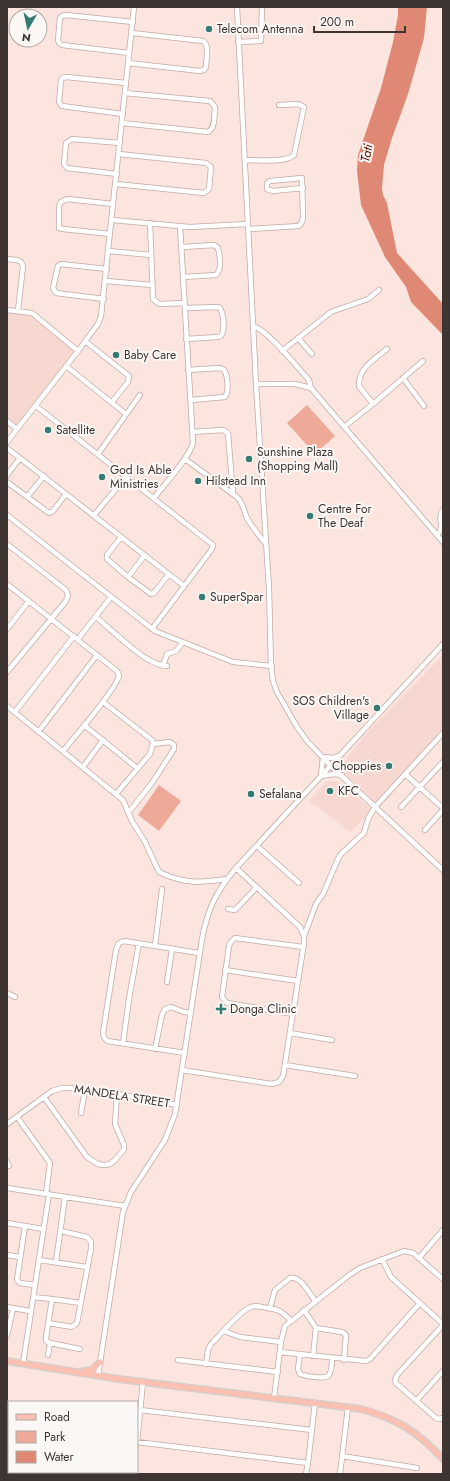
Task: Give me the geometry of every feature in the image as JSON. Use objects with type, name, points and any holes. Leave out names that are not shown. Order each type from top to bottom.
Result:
[{"type":"main road","points":[[7,1361],[98,1376],[348,1407],[373,1412],[394,1420],[418,1435],[443,1459]]},
{"type":"main road","points":[[80,1372],[92,1370],[100,1362]]},
{"type":"street","points":[[7,442],[78,351],[100,320],[106,282],[134,7]]},
{"type":"street","points":[[237,7],[272,666]]},
{"type":"street","points":[[238,42],[261,41],[262,7]]},
{"type":"street","points":[[129,53],[62,45],[58,40],[60,18],[66,15],[133,22]]},
{"type":"street","points":[[128,63],[200,71],[204,70],[206,67],[206,42],[132,33]]},
{"type":"street","points":[[123,114],[62,106],[59,102],[61,80],[66,77],[126,83]]},
{"type":"street","points":[[122,123],[208,132],[211,131],[213,127],[214,107],[210,102],[125,93]]},
{"type":"street","points":[[245,160],[284,160],[292,158],[294,155],[304,106],[298,104],[279,105]]},
{"type":"street","points":[[117,174],[67,168],[64,164],[66,144],[72,139],[120,143]]},
{"type":"street","points":[[116,184],[204,193],[209,189],[211,167],[206,163],[119,154]]},
{"type":"street","points":[[249,229],[298,226],[302,222],[303,218],[303,188],[302,180],[300,178],[270,181],[267,183],[267,189],[273,191],[303,188]]},
{"type":"street","points":[[110,234],[63,229],[59,228],[58,224],[61,202],[67,199],[113,204]]},
{"type":"street","points":[[112,220],[180,226],[248,224]]},
{"type":"street","points":[[150,223],[153,300],[156,303],[184,306],[219,307],[222,312],[223,332],[221,336],[186,338]]},
{"type":"street","points":[[154,498],[185,459],[192,446],[191,400],[180,226]]},
{"type":"street","points":[[182,247],[214,245],[218,248],[220,259],[219,271],[216,275],[183,277]]},
{"type":"street","points":[[109,251],[151,255]]},
{"type":"street","points":[[7,259],[17,260],[21,262],[23,266],[18,311]]},
{"type":"street","points":[[104,299],[56,293],[53,288],[58,266],[61,264],[107,269]]},
{"type":"street","points":[[106,282],[152,285]]},
{"type":"street","points":[[282,351],[331,312],[368,299],[379,290]]},
{"type":"street","points":[[7,310],[32,313],[78,351]]},
{"type":"street","points":[[253,326],[262,330],[309,380],[311,388],[443,542]]},
{"type":"street","points":[[298,338],[312,354]]},
{"type":"street","points":[[85,341],[129,376],[128,382],[112,402]]},
{"type":"street","points":[[373,404],[359,386],[360,375],[362,370],[387,349]]},
{"type":"street","points":[[344,427],[423,361]]},
{"type":"street","points":[[66,366],[126,414]]},
{"type":"street","points":[[188,370],[218,368],[224,370],[226,374],[227,393],[225,397],[191,400]]},
{"type":"street","points":[[403,378],[424,406]]},
{"type":"street","points":[[256,384],[296,384],[311,388]]},
{"type":"street","points":[[98,454],[140,394]]},
{"type":"street","points":[[36,406],[213,545],[212,549],[152,629]]},
{"type":"street","points":[[7,422],[17,429]]},
{"type":"street","points":[[192,432],[223,430],[228,433],[233,494]]},
{"type":"street","points":[[7,448],[184,586]]},
{"type":"street","points":[[7,475],[20,458]]},
{"type":"street","points":[[185,459],[242,502],[246,516],[255,532],[266,544]]},
{"type":"street","points":[[27,497],[44,476]]},
{"type":"street","points":[[94,515],[127,476]]},
{"type":"street","points":[[7,482],[50,513],[66,494]]},
{"type":"street","points":[[437,535],[441,528],[442,523],[440,519],[441,512],[443,510]]},
{"type":"street","points":[[7,515],[152,629],[233,662],[272,666]]},
{"type":"street","points":[[121,537],[107,555],[106,559],[149,594],[154,593],[169,574]]},
{"type":"street","points":[[7,544],[68,592],[66,601],[7,672]]},
{"type":"street","points":[[128,577],[145,555]]},
{"type":"street","points":[[7,584],[76,638],[119,675],[118,681],[103,702],[63,751]]},
{"type":"street","points":[[15,712],[76,638],[96,617],[111,597]]},
{"type":"street","points":[[8,626],[29,601]]},
{"type":"street","points":[[96,617],[143,656],[160,665],[167,666]]},
{"type":"street","points":[[270,626],[270,657],[282,702],[302,734],[331,766],[443,870]]},
{"type":"street","points":[[160,665],[164,663],[167,654],[176,651],[183,642]]},
{"type":"street","points":[[98,1376],[116,1253],[125,1206],[131,1192],[164,1140],[172,1122],[177,1105],[199,953],[204,929],[217,892],[236,868],[443,644]]},
{"type":"street","points":[[39,731],[97,656]]},
{"type":"street","points":[[257,665],[266,662],[270,657]]},
{"type":"street","points":[[103,702],[152,740],[154,744]]},
{"type":"street","points":[[7,706],[116,794],[125,803],[132,821],[160,872],[182,880],[198,883],[226,879]]},
{"type":"street","points":[[84,725],[137,768]]},
{"type":"street","points":[[182,1070],[274,1084],[279,1082],[282,1078],[285,1064],[304,947],[304,936],[316,904],[323,894],[341,854],[364,833],[368,819],[375,807],[443,733]]},
{"type":"street","points":[[83,767],[103,740]]},
{"type":"street","points":[[129,812],[152,783],[175,747],[170,742],[154,744]]},
{"type":"street","points":[[116,794],[150,754],[154,744]]},
{"type":"street","points":[[323,757],[333,758],[341,755]]},
{"type":"street","points":[[340,774],[337,764],[341,755]]},
{"type":"street","points":[[321,776],[323,757]]},
{"type":"street","points":[[401,807],[443,762]]},
{"type":"street","points":[[321,776],[340,774]]},
{"type":"street","points":[[405,774],[443,809],[425,830]]},
{"type":"street","points":[[257,846],[299,883]]},
{"type":"street","points":[[438,865],[443,860]]},
{"type":"street","points":[[236,868],[300,927],[304,936]]},
{"type":"street","points":[[228,909],[236,909],[256,887]]},
{"type":"street","points":[[155,946],[162,889]]},
{"type":"street","points":[[293,1014],[227,1003],[222,997],[225,970],[230,944],[235,938],[304,947]]},
{"type":"street","points":[[185,1054],[106,1040],[103,1034],[118,944],[122,941],[199,953]]},
{"type":"street","points":[[123,1043],[139,943]]},
{"type":"street","points":[[166,982],[172,949]]},
{"type":"street","points":[[225,970],[298,981]]},
{"type":"street","points":[[7,993],[15,997]]},
{"type":"street","points":[[155,1049],[162,1016],[165,1009],[171,1007],[191,1013]]},
{"type":"street","points":[[290,1033],[332,1040]]},
{"type":"street","points":[[285,1064],[355,1076]]},
{"type":"street","name":"MANDELA STREET","points":[[7,1124],[54,1090],[62,1088],[117,1094],[177,1105]]},
{"type":"street","points":[[80,1113],[85,1090]]},
{"type":"street","points":[[44,1097],[87,1157],[104,1166],[110,1164],[116,1159],[122,1153],[124,1147],[115,1124],[117,1094]]},
{"type":"street","points":[[17,1117],[50,1163],[39,1260],[23,1364]]},
{"type":"street","points":[[7,1188],[125,1206]]},
{"type":"street","points":[[56,1262],[65,1197]]},
{"type":"street","points":[[7,1224],[43,1229]]},
{"type":"street","points":[[25,1226],[18,1281],[20,1283],[34,1285]]},
{"type":"street","points":[[419,1258],[443,1230]]},
{"type":"street","points":[[48,1323],[70,1327],[75,1326],[78,1320],[91,1246],[89,1238],[84,1235],[61,1232]]},
{"type":"street","points":[[274,1398],[283,1329],[290,1320],[354,1272],[404,1251],[413,1253],[443,1278]]},
{"type":"street","points":[[7,1255],[20,1257]]},
{"type":"street","points":[[382,1259],[391,1277],[443,1324],[396,1378],[396,1383],[416,1401],[436,1418],[443,1418]]},
{"type":"street","points":[[39,1260],[87,1267]]},
{"type":"street","points":[[270,1308],[275,1290],[293,1277],[299,1279],[315,1301]]},
{"type":"street","points":[[33,1296],[81,1303]]},
{"type":"street","points":[[52,1299],[46,1340],[50,1343],[80,1348]]},
{"type":"street","points":[[280,1352],[363,1362],[368,1360],[420,1303]]},
{"type":"street","points":[[7,1307],[30,1312]]},
{"type":"street","points":[[206,1364],[209,1347],[241,1314],[250,1307],[270,1308],[281,1311],[290,1320]]},
{"type":"street","points":[[7,1336],[13,1309]]},
{"type":"street","points":[[304,1310],[316,1328],[313,1356]]},
{"type":"street","points":[[316,1328],[342,1332],[346,1335],[344,1360]]},
{"type":"street","points":[[224,1331],[240,1337],[281,1342]]},
{"type":"street","points":[[48,1355],[50,1343]]},
{"type":"street","points":[[300,1354],[298,1369],[300,1374],[324,1378],[329,1375],[332,1358]]},
{"type":"street","points":[[178,1360],[278,1372]]},
{"type":"street","points":[[416,1401],[443,1371]]},
{"type":"street","points":[[138,1431],[143,1382]]},
{"type":"street","points":[[306,1474],[316,1403]]},
{"type":"street","points":[[340,1474],[348,1407]]},
{"type":"street","points":[[140,1410],[312,1430]]},
{"type":"street","points":[[138,1442],[308,1463]]},
{"type":"street","points":[[342,1456],[417,1468]]},
{"type":"shaded area","points":[[7,310],[32,313],[78,351],[17,429],[7,421]]},
{"type":"shaded area","points":[[443,655],[443,737],[380,807],[339,768],[367,733]]},
{"type":"shaded area","points":[[327,781],[336,781],[372,809],[351,832],[309,801]]},
{"type":"green space","points":[[307,405],[335,436],[315,454],[287,423]]},
{"type":"green space","points":[[159,785],[181,801],[159,831],[138,815]]},
{"type":"water","points":[[398,7],[427,7],[424,38],[408,94],[384,165],[382,188],[383,195],[387,203],[397,253],[406,263],[420,286],[426,292],[435,297],[443,307],[443,335],[411,302],[406,287],[385,257],[361,205],[357,171],[358,155],[381,88],[393,42]]},
{"type":"waterway","name":"Tati","points":[[406,267],[443,308]]},
{"type":"place","name":"Telecom Antenna","points":[[209,29]]},
{"type":"place","name":"Baby Care","points":[[116,355]]},
{"type":"place","name":"Satellite","points":[[48,430]]},
{"type":"place","name":"Sunshine Plaza (Shopping Mall)","points":[[249,459]]},
{"type":"place","name":"God Is Able Ministries","points":[[102,477]]},
{"type":"place","name":"Hilstead Inn","points":[[198,481]]},
{"type":"place","name":"Centre For The Deaf","points":[[310,516]]},
{"type":"place","name":"SuperSpar","points":[[202,597]]},
{"type":"place","name":"SOS Children's Village","points":[[377,708]]},
{"type":"place","name":"Choppies","points":[[389,766]]},
{"type":"place","name":"KFC","points":[[330,791]]},
{"type":"place","name":"Sefalana","points":[[251,794]]},
{"type":"place","name":"Donga Clinic","points":[[221,1009]]}]
